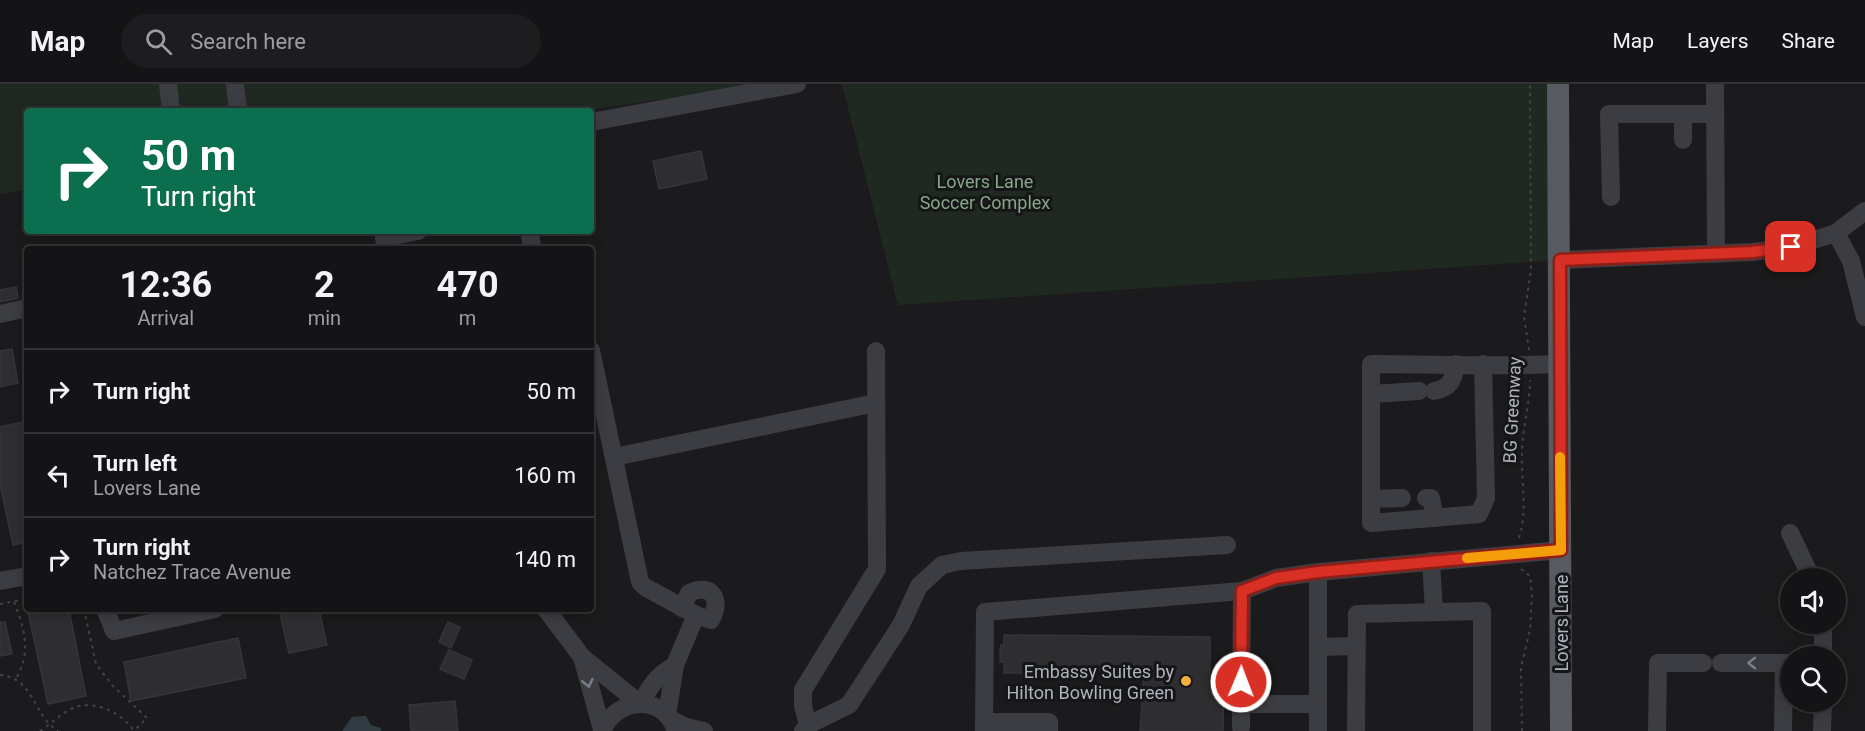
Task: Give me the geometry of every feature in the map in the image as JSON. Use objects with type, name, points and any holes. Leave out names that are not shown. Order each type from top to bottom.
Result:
[{"type":"main road","name":"Lovers Lane","points":[[1558,84],[1561,731]]},
{"type":"street","points":[[168,84],[171,108]]},
{"type":"street","points":[[236,84],[238,108]]},
{"type":"street","points":[[594,121],[797,84]]},
{"type":"street","points":[[1715,84],[1716,254]]},
{"type":"street","points":[[1611,197],[1609,114],[1715,114]]},
{"type":"street","points":[[1683,114],[1683,140]]},
{"type":"street","points":[[1560,260],[1716,254],[1791,247],[1836,232],[1865,211]]},
{"type":"street","points":[[1836,232],[1851,261],[1859,271],[1865,317]]},
{"type":"street","points":[[385,246],[384,238],[403,234]]},
{"type":"street","points":[[0,314],[24,309]]},
{"type":"street","points":[[876,351],[877,569],[803,690],[802,706],[806,728],[849,705],[901,625],[919,586],[942,565],[961,561],[1227,545]]},
{"type":"street","points":[[594,364],[640,582],[689,612],[675,665],[671,721]]},
{"type":"street","points":[[1483,364],[1486,498],[1479,514],[1371,523],[1371,364],[1483,364],[1530,365],[1559,364]]},
{"type":"street","points":[[1371,393],[1446,388],[1451,384],[1456,364]]},
{"type":"street","points":[[614,457],[876,403]]},
{"type":"street","points":[[1371,499],[1402,498]]},
{"type":"street","points":[[1426,498],[1431,498],[1435,518]]},
{"type":"street","points":[[1790,533],[1807,568]]},
{"type":"street","points":[[1049,731],[1049,722],[1016,726],[984,726],[985,612],[1242,591],[1276,578],[1318,572],[1561,550]]},
{"type":"street","points":[[1431,561],[1434,611]]},
{"type":"street","points":[[1318,572],[1318,731]]},
{"type":"street","points":[[0,581],[24,577]]},
{"type":"street","points":[[1241,727],[1242,591]]},
{"type":"street","points":[[1356,731],[1357,614],[1482,611],[1482,731]]},
{"type":"street","points":[[106,612],[114,631],[201,612]]},
{"type":"street","points":[[548,612],[582,657],[641,703],[651,705],[671,721],[704,731]]},
{"type":"street","points":[[1318,646],[1356,646]]},
{"type":"street","points":[[582,657],[602,730]]},
{"type":"street","points":[[1657,731],[1658,663],[1780,663]]},
{"type":"street","points":[[602,730],[616,711],[641,703],[654,681],[675,665]]},
{"type":"street","points":[[1241,704],[1318,704]]},
{"type":"street","points":[[1783,731],[1784,712]]},
{"type":"street","points":[[1822,731],[1823,712]]},
{"type":"path","name":"BG Greenway","points":[[1519,554],[1519,538],[1525,520],[1521,452],[1530,398],[1530,365],[1524,316],[1531,270],[1530,84]]},
{"type":"path","points":[[1519,554],[1519,568],[1530,576],[1532,595],[1530,630],[1521,667],[1522,731]]},
{"type":"path","points":[[0,604],[24,600]]},
{"type":"path","points":[[14,602],[26,641],[23,662],[16,678]]},
{"type":"path","points":[[40,731],[73,708],[84,706],[105,708],[115,712],[134,731],[147,718],[112,686],[96,664],[85,612]]},
{"type":"path","points":[[0,675],[16,678],[27,687],[50,726],[58,731]]},
{"type":"green space","points":[[0,84],[769,84],[594,109],[24,108],[24,190],[0,194]]},
{"type":"green space","name":"Lovers Lane Soccer Complex","points":[[842,84],[1558,84],[1560,260],[898,305]]},
{"type":"shaded area","points":[[366,716],[371,725],[381,728],[381,731],[342,731],[352,717]]},
{"type":"building","points":[[701,151],[707,179],[659,189],[653,161]]},
{"type":"building","points":[[16,287],[18,298],[0,302],[0,290]]},
{"type":"building","points":[[12,349],[18,383],[0,387],[0,351]]},
{"type":"building","points":[[24,422],[24,543],[13,545],[0,484],[0,427]]},
{"type":"building","points":[[28,612],[70,612],[86,696],[48,704]]},
{"type":"building","points":[[280,612],[320,612],[327,645],[289,653]]},
{"type":"building","points":[[0,622],[5,622],[12,654],[0,656]]},
{"type":"building","points":[[448,622],[460,627],[451,648],[439,642]]},
{"type":"building","name":"Embassy Suites by Hilton Bowling Green","points":[[1004,635],[1210,637],[1210,677],[1224,677],[1223,731],[1140,731],[1144,675],[1111,675],[1111,670],[1053,672],[1053,670],[1028,669],[1028,673],[1004,673],[1004,662],[1000,662],[1000,651],[1001,645],[1004,645]]},
{"type":"building","points":[[238,638],[246,678],[131,701],[124,662]]},
{"type":"building","points":[[449,650],[472,660],[464,679],[440,669]]},
{"type":"building","points":[[455,701],[458,731],[411,731],[409,705]]},
{"type":"slow traffic","points":[[1467,558],[1561,550],[1560,457]]},
{"type":"place","name":"Embassy Suites by Hilton Bowling Green","points":[[1186,681]]},
{"type":"route","points":[[1241,682],[1242,591],[1276,578],[1318,572],[1561,550],[1560,260],[1752,252],[1791,247]]}]
